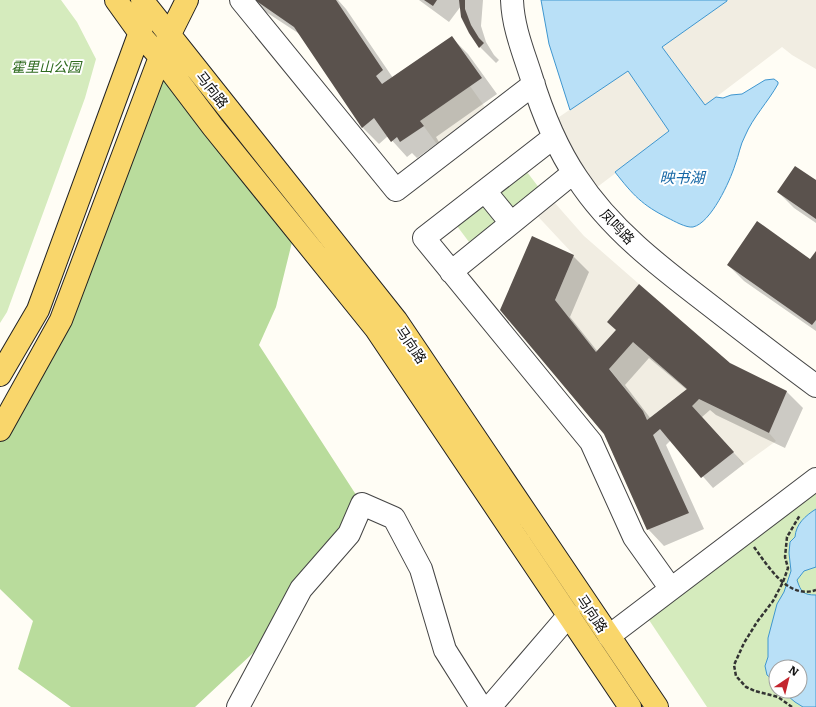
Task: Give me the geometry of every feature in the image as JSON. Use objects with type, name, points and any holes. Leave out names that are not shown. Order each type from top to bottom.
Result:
[{"type":"main road","name":"马向路","points":[[116,0],[213,127],[376,329],[630,707]]},
{"type":"main road","points":[[0,430],[61,320],[160,57],[187,0]]},
{"type":"main road","name":"马向路","points":[[148,3],[170,34],[396,320],[657,707]]},
{"type":"main road","points":[[0,375],[38,310],[140,33],[148,3]]},
{"type":"street","points":[[241,0],[396,190],[534,84]]},
{"type":"street","name":"凤鸣路","points":[[512,0],[515,26],[534,84],[554,137],[573,173],[588,194],[615,226],[645,254],[816,386]]},
{"type":"street","points":[[554,137],[424,238],[591,442],[634,537],[671,589]]},
{"type":"street","points":[[451,272],[573,173]]},
{"type":"street","points":[[485,191],[511,223]]},
{"type":"street","points":[[609,636],[816,479]]},
{"type":"street","points":[[238,707],[301,589],[348,534],[362,504],[394,518],[421,569],[445,650],[482,707]]},
{"type":"street","points":[[490,707],[569,615]]},
{"type":"path","points":[[792,707],[778,697],[746,687],[736,676],[734,665],[744,643],[757,622],[773,602],[783,582],[788,568],[785,558],[787,537],[804,511]]},
{"type":"path","points":[[745,534],[765,562],[783,582],[791,588],[804,593],[816,590]]},
{"type":"green space","name":"霍里山公园","points":[[0,0],[61,0],[77,22],[96,59],[85,98],[7,312],[0,323]]},
{"type":"green space","points":[[160,57],[295,230],[276,307],[259,345],[362,504],[281,627],[195,707],[71,707],[18,669],[33,621],[0,589],[0,430],[61,320]]},
{"type":"green space","points":[[527,172],[540,189],[513,208],[501,192]]},
{"type":"green space","points":[[483,206],[496,223],[469,242],[457,226]]},
{"type":"green space","points":[[816,489],[816,707],[707,707],[647,617]]},
{"type":"shaded area","points":[[729,0],[816,0],[816,69],[792,55],[782,47],[588,194],[549,124]]},
{"type":"shaded area","points":[[470,86],[492,117],[444,154],[420,121]]},
{"type":"shaded area","points":[[547,194],[584,236],[639,284],[607,322],[633,342],[699,399],[769,433],[776,441],[743,465],[734,452],[692,406],[679,395],[647,420],[643,411],[555,300],[574,255],[530,208]]},
{"type":"water","name":"映书湖","points":[[541,0],[727,0],[662,47],[705,105],[716,97],[723,98],[731,95],[742,94],[765,80],[774,79],[778,82],[778,84],[748,129],[732,172],[719,200],[713,210],[700,224],[690,227],[651,209],[627,187],[615,172],[669,131],[628,71],[570,110],[549,44]]},
{"type":"water","points":[[816,509],[816,567],[804,571],[797,580],[803,592],[816,595],[816,707],[803,707],[791,699],[808,699],[808,659],[768,659],[768,676],[765,666],[768,657],[768,638],[777,604],[784,592],[791,571],[789,553],[790,542],[795,537],[799,524],[808,514]]},
{"type":"building","points":[[255,0],[336,0],[383,70],[376,76],[382,84],[452,36],[482,78],[420,121],[424,126],[400,142],[397,137],[391,142],[374,118],[362,128],[294,27]]},
{"type":"building","points":[[424,0],[437,0],[433,6]]},
{"type":"building","points":[[459,0],[465,0],[465,9],[471,25],[484,43],[479,48],[461,17]]},
{"type":"building","points":[[795,166],[816,180],[816,219],[777,192]]},
{"type":"building","points":[[757,221],[810,259],[816,251],[816,320],[812,325],[727,265]]},
{"type":"building","points":[[532,236],[574,255],[555,300],[596,352],[616,330],[607,322],[639,284],[730,363],[787,391],[769,433],[699,399],[692,406],[734,452],[701,478],[660,429],[653,435],[689,513],[647,530],[604,434],[500,310]],"holes":[[[633,342],[687,389],[647,420],[643,411],[609,369]]]}]
